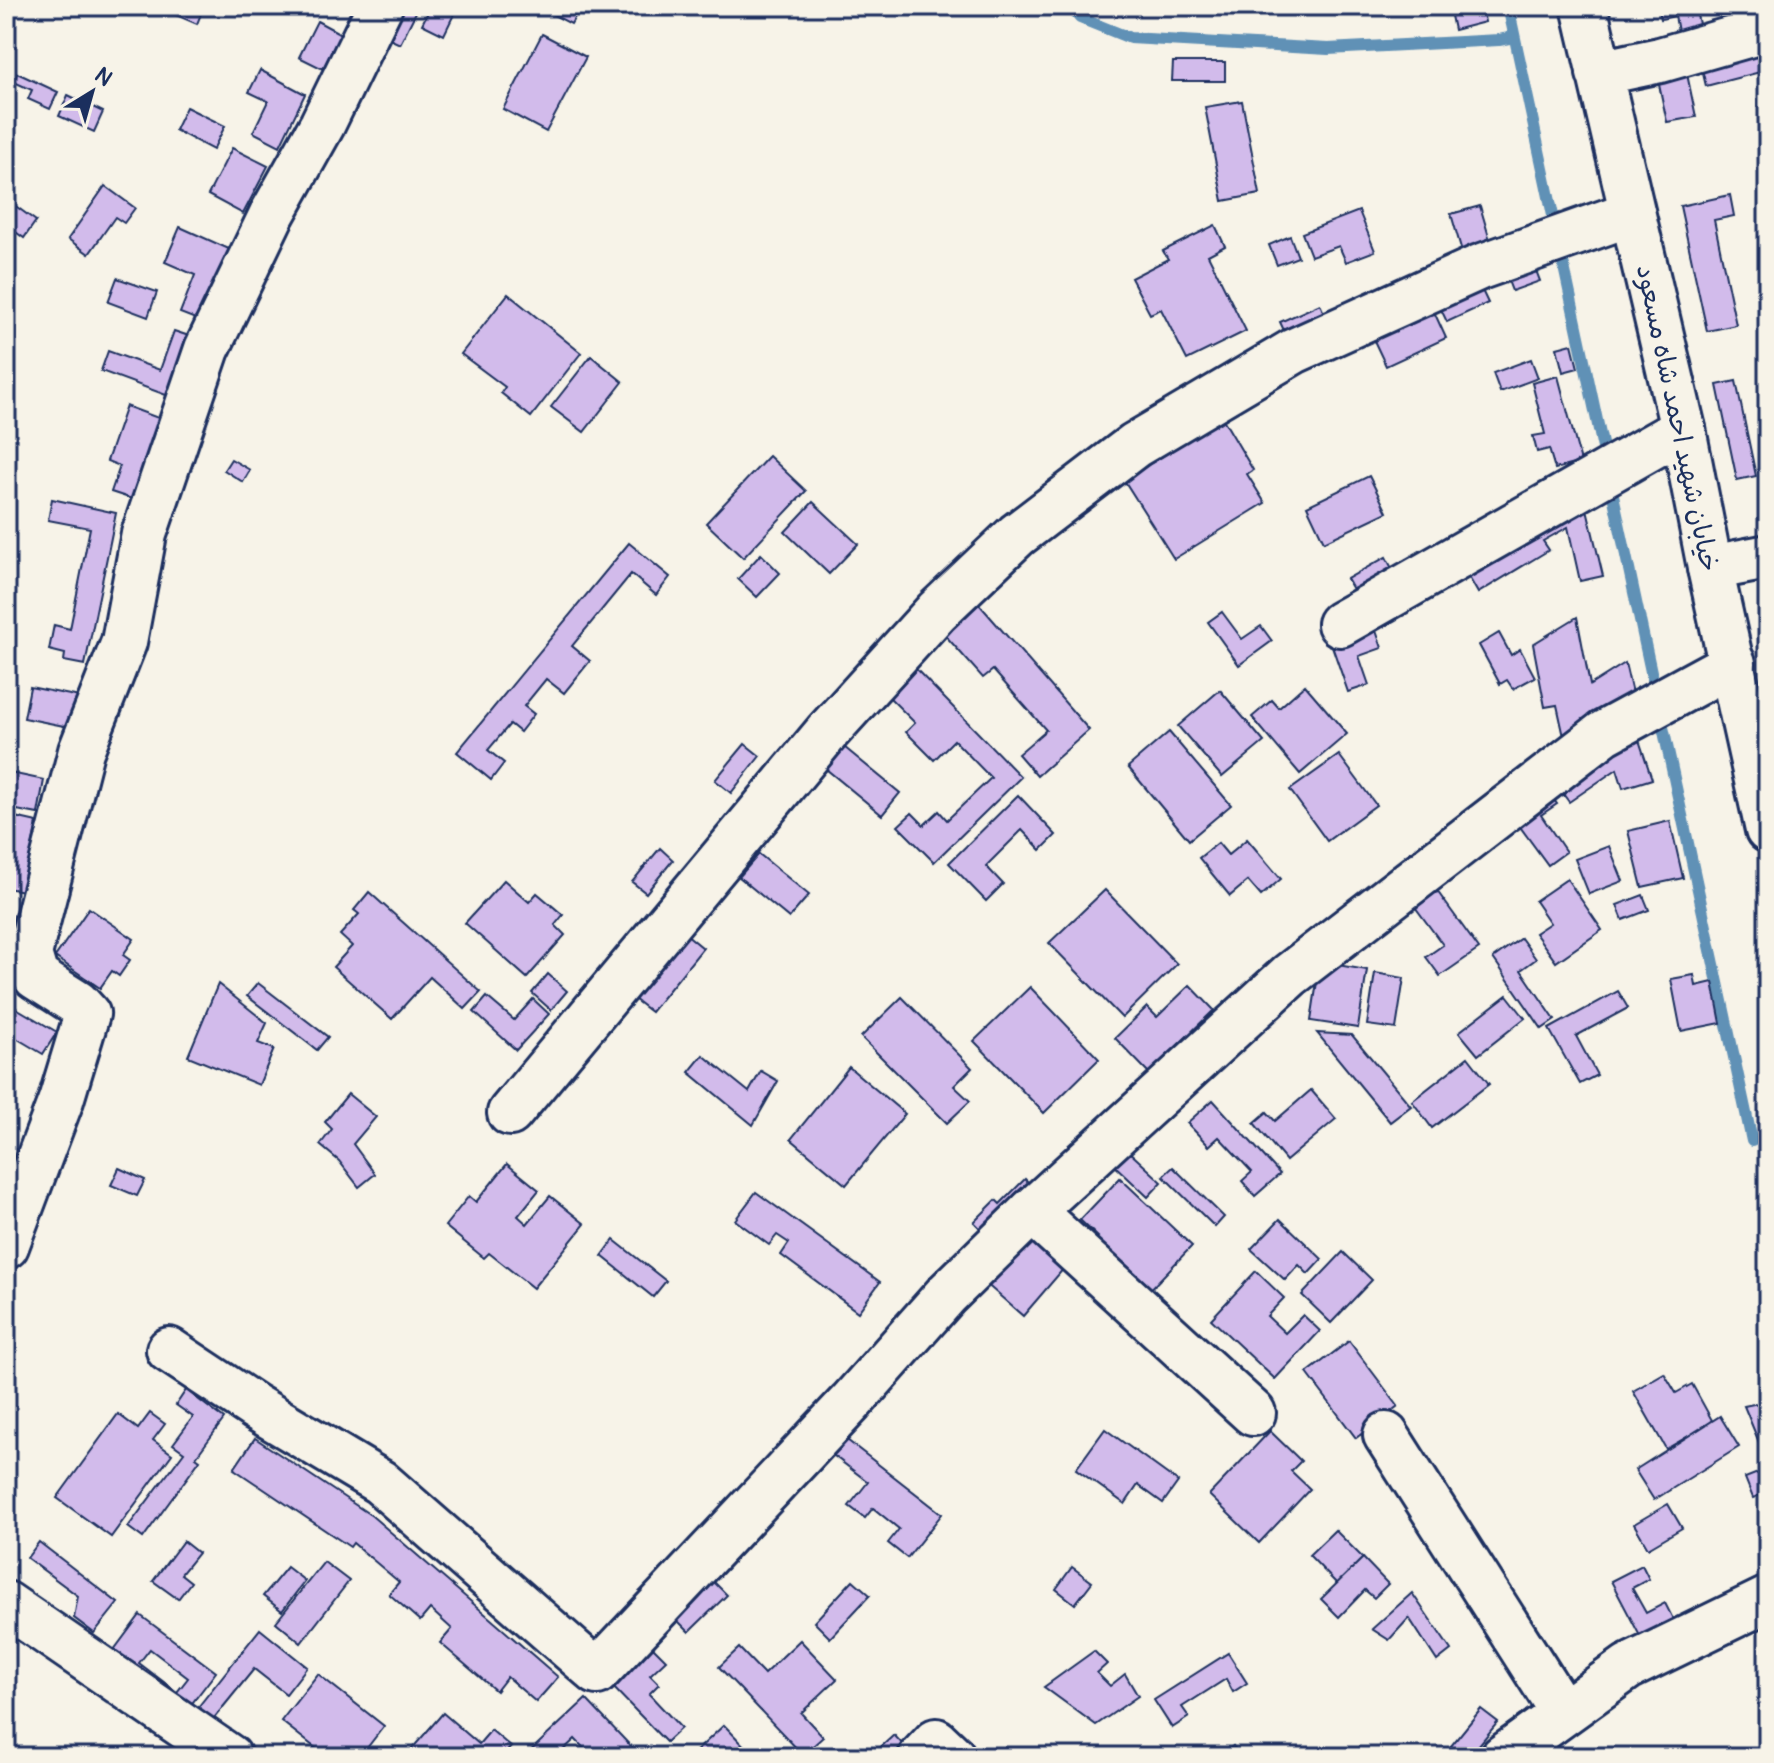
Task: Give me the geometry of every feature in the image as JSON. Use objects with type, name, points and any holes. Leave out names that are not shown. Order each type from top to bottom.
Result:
[{"type":"street","points":[[6,1246],[61,1100],[87,1014],[77,1003],[36,977],[29,954],[81,751],[124,642],[144,534],[207,349],[271,216],[322,125],[380,6]]},
{"type":"street","name":"خیابان شهید احمد شاه مسعود","points":[[1584,6],[1683,429],[1710,568],[1768,830]]},
{"type":"street","points":[[1599,73],[1660,60],[1768,29]]},
{"type":"street","points":[[510,1113],[828,731],[937,611],[1017,535],[1135,445],[1294,351],[1480,267],[1632,213]]},
{"type":"street","points":[[1340,624],[1683,429]]},
{"type":"street","points":[[1710,568],[1768,557]]},
{"type":"street","points":[[169,1350],[255,1407],[380,1482],[597,1672],[851,1402],[947,1294],[1032,1211],[1290,975],[1604,733],[1733,663]]},
{"type":"street","points":[[1032,1211],[1253,1413]]},
{"type":"street","points":[[1386,1435],[1563,1713]]},
{"type":"street","points":[[1503,1757],[1628,1667],[1768,1599]]},
{"type":"street","points":[[6,1604],[229,1757]]},
{"type":"street","points":[[921,1757],[936,1741],[953,1757]]},
{"type":"building","points":[[122,6],[146,6],[143,14]]},
{"type":"building","points":[[155,6],[204,6],[197,24]]},
{"type":"building","points":[[400,6],[419,6],[400,44],[385,37]]},
{"type":"building","points":[[431,6],[458,6],[444,35],[422,24]]},
{"type":"building","points":[[536,6],[581,6],[571,24]]},
{"type":"building","points":[[1449,6],[1482,6],[1485,22],[1454,30]]},
{"type":"building","points":[[1658,6],[1695,6],[1701,33],[1679,37],[1675,16],[1661,19]]},
{"type":"building","points":[[317,21],[341,34],[323,69],[299,57]]},
{"type":"building","points":[[542,34],[586,57],[546,132],[503,109]]},
{"type":"building","points":[[1768,43],[1768,70],[1706,86],[1700,61]]},
{"type":"building","points":[[1173,62],[1225,62],[1225,81],[1172,81]]},
{"type":"building","points":[[260,70],[305,94],[280,146],[253,132],[268,101],[249,92]]},
{"type":"building","points":[[17,73],[58,92],[50,109],[28,99],[32,90],[14,82]]},
{"type":"building","points":[[1687,74],[1696,117],[1667,122],[1658,80]]},
{"type":"building","points":[[68,95],[103,112],[94,132],[59,116]]},
{"type":"building","points":[[1242,101],[1260,194],[1223,201],[1205,107]]},
{"type":"building","points":[[186,107],[225,126],[213,150],[175,130]]},
{"type":"building","points":[[232,148],[268,166],[243,214],[208,195]]},
{"type":"building","points":[[105,186],[135,208],[124,223],[115,217],[89,254],[68,239]]},
{"type":"building","points":[[1730,195],[1734,216],[1714,220],[1736,325],[1707,331],[1680,206]]},
{"type":"building","points":[[6,199],[36,221],[24,238],[6,225]]},
{"type":"building","points":[[1480,206],[1492,247],[1463,255],[1451,214]]},
{"type":"building","points":[[1359,211],[1375,251],[1346,262],[1339,246],[1311,256],[1302,233]]},
{"type":"building","points":[[1215,225],[1225,246],[1208,255],[1246,331],[1187,360],[1161,309],[1150,314],[1131,278],[1168,259],[1163,251]]},
{"type":"building","points":[[180,227],[229,249],[198,320],[180,313],[195,275],[165,262]]},
{"type":"building","points":[[1290,236],[1298,257],[1277,265],[1269,245]]},
{"type":"building","points":[[1532,260],[1540,281],[1512,291],[1504,270]]},
{"type":"building","points":[[117,278],[157,292],[148,317],[108,302]]},
{"type":"building","points":[[1478,282],[1488,303],[1447,322],[1437,301]]},
{"type":"building","points":[[508,294],[581,353],[531,417],[501,393],[505,387],[461,354]]},
{"type":"building","points":[[1430,303],[1446,338],[1386,366],[1369,330]]},
{"type":"building","points":[[1320,304],[1328,322],[1288,339],[1280,322]]},
{"type":"building","points":[[174,331],[195,338],[174,398],[101,371],[108,351],[160,370]]},
{"type":"building","points":[[1572,344],[1578,368],[1563,372],[1557,348]]},
{"type":"building","points":[[591,356],[623,382],[584,432],[551,407]]},
{"type":"building","points":[[1531,359],[1538,378],[1500,392],[1493,373]]},
{"type":"building","points":[[1558,376],[1581,462],[1555,469],[1549,449],[1537,452],[1533,436],[1545,434],[1532,383]]},
{"type":"building","points":[[1736,381],[1756,476],[1737,480],[1717,385]]},
{"type":"building","points":[[126,406],[161,419],[132,499],[111,492],[120,466],[107,461]]},
{"type":"building","points":[[1223,419],[1253,470],[1247,474],[1265,503],[1174,559],[1124,480]]},
{"type":"building","points":[[769,456],[806,491],[743,558],[706,523]]},
{"type":"building","points":[[231,459],[250,470],[243,482],[224,470]]},
{"type":"building","points":[[1369,476],[1387,512],[1324,542],[1307,506]]},
{"type":"building","points":[[1583,492],[1603,576],[1580,581],[1568,527],[1543,541],[1549,550],[1478,593],[1462,565]]},
{"type":"building","points":[[52,499],[116,513],[85,665],[64,661],[65,654],[49,650],[54,625],[70,629],[90,528],[48,520]]},
{"type":"building","points":[[813,502],[858,544],[829,574],[785,532]]},
{"type":"building","points":[[629,543],[670,577],[656,595],[631,574],[572,646],[590,661],[564,693],[546,679],[524,706],[534,714],[520,732],[510,724],[488,750],[504,763],[491,780],[457,752]]},
{"type":"building","points":[[761,554],[780,573],[757,597],[738,579]]},
{"type":"building","points":[[1386,557],[1397,578],[1359,600],[1347,579]]},
{"type":"building","points":[[979,604],[1089,730],[1037,776],[1018,754],[1046,730],[993,670],[983,678],[944,634]]},
{"type":"building","points":[[1222,612],[1242,639],[1261,626],[1272,641],[1239,665],[1208,622]]},
{"type":"building","points":[[1768,614],[1768,652],[1766,653],[1760,616]]},
{"type":"building","points":[[1577,617],[1590,685],[1625,663],[1634,702],[1566,746],[1557,705],[1545,707],[1533,644]]},
{"type":"building","points":[[1374,625],[1382,648],[1359,656],[1369,685],[1348,692],[1330,640]]},
{"type":"building","points":[[1499,633],[1511,655],[1520,649],[1535,677],[1513,689],[1507,680],[1500,684],[1479,645]]},
{"type":"building","points":[[911,664],[1021,777],[934,862],[898,826],[912,813],[924,825],[939,811],[947,820],[991,778],[954,740],[934,760],[906,732],[915,723],[883,691]]},
{"type":"building","points":[[1305,685],[1347,734],[1300,774],[1252,717],[1272,700],[1279,708]]},
{"type":"building","points":[[30,687],[80,697],[74,728],[24,718]]},
{"type":"building","points":[[1220,690],[1264,742],[1222,777],[1178,726]]},
{"type":"building","points":[[1633,722],[1652,779],[1623,788],[1617,769],[1569,802],[1552,779]]},
{"type":"building","points":[[1169,732],[1231,805],[1189,840],[1128,767]]},
{"type":"building","points":[[745,744],[760,756],[731,793],[715,780]]},
{"type":"building","points":[[844,747],[900,793],[882,815],[826,769]]},
{"type":"building","points":[[1339,755],[1376,805],[1327,841],[1290,790]]},
{"type":"building","points":[[6,772],[44,780],[38,814],[6,808]]},
{"type":"building","points":[[1546,789],[1557,804],[1541,815],[1566,852],[1548,865],[1510,813]]},
{"type":"building","points":[[1018,795],[1056,835],[1041,850],[1022,830],[986,866],[1003,884],[986,901],[949,863]]},
{"type":"building","points":[[6,815],[37,822],[24,891],[6,888]]},
{"type":"building","points":[[1670,821],[1683,878],[1642,887],[1628,831]]},
{"type":"building","points":[[1247,839],[1281,879],[1261,896],[1248,881],[1230,896],[1199,858],[1218,843],[1228,855]]},
{"type":"building","points":[[1609,846],[1623,881],[1589,894],[1575,859]]},
{"type":"building","points":[[660,848],[673,860],[646,893],[632,882]]},
{"type":"building","points":[[759,854],[809,895],[789,918],[739,877]]},
{"type":"building","points":[[1567,879],[1602,930],[1556,962],[1535,933],[1550,923],[1535,901]]},
{"type":"building","points":[[504,880],[529,902],[537,893],[563,915],[555,925],[565,935],[527,978],[465,923]]},
{"type":"building","points":[[1432,884],[1479,949],[1440,976],[1426,957],[1443,945],[1410,900]]},
{"type":"building","points":[[1105,890],[1177,964],[1122,1018],[1049,943]]},
{"type":"building","points":[[369,892],[481,992],[465,1009],[430,977],[392,1019],[333,967],[352,946],[340,935],[359,914],[354,910]]},
{"type":"building","points":[[1643,895],[1649,910],[1623,920],[1617,905]]},
{"type":"building","points":[[89,908],[134,939],[123,955],[130,960],[119,976],[112,971],[100,988],[55,957]]},
{"type":"building","points":[[686,934],[703,948],[651,1012],[634,999]]},
{"type":"building","points":[[1521,938],[1536,959],[1521,970],[1555,1020],[1542,1029],[1493,958]]},
{"type":"building","points":[[1320,962],[1367,970],[1358,1028],[1311,1021]]},
{"type":"building","points":[[1375,973],[1404,978],[1396,1029],[1367,1025]]},
{"type":"building","points":[[548,974],[567,991],[551,1010],[532,993]]},
{"type":"building","points":[[1694,975],[1696,986],[1713,982],[1721,1023],[1681,1031],[1671,979]]},
{"type":"building","points":[[258,983],[328,1037],[317,1050],[247,996]]},
{"type":"building","points":[[218,984],[267,1023],[258,1043],[274,1049],[259,1085],[188,1056]]},
{"type":"building","points":[[1190,985],[1214,1010],[1149,1073],[1115,1038],[1147,1007],[1157,1017]]},
{"type":"building","points":[[1030,987],[1099,1059],[1044,1113],[974,1041]]},
{"type":"building","points":[[1618,991],[1628,1008],[1576,1036],[1597,1075],[1580,1084],[1549,1029]]},
{"type":"building","points":[[1507,995],[1525,1018],[1478,1055],[1459,1032]]},
{"type":"building","points":[[487,997],[514,1020],[533,999],[549,1014],[516,1050],[474,1012]]},
{"type":"building","points":[[902,997],[972,1068],[954,1086],[970,1101],[947,1123],[861,1037]]},
{"type":"building","points":[[6,1002],[57,1032],[43,1054],[6,1032]]},
{"type":"building","points":[[1317,1033],[1352,1035],[1411,1106],[1390,1122]]},
{"type":"building","points":[[703,1055],[749,1092],[761,1071],[778,1081],[753,1125],[689,1072]]},
{"type":"building","points":[[1468,1057],[1489,1084],[1432,1128],[1412,1101]]},
{"type":"building","points":[[849,1067],[905,1114],[846,1185],[791,1139]]},
{"type":"building","points":[[1311,1090],[1336,1119],[1286,1161],[1254,1123],[1267,1112],[1275,1121]]},
{"type":"building","points":[[348,1094],[376,1117],[353,1144],[375,1174],[359,1187],[339,1161],[320,1145],[332,1129],[325,1122]]},
{"type":"building","points":[[1213,1100],[1280,1174],[1255,1196],[1242,1181],[1252,1172],[1219,1137],[1209,1146],[1187,1123]]},
{"type":"building","points":[[1126,1149],[1162,1182],[1148,1197],[1112,1163]]},
{"type":"building","points":[[507,1164],[539,1190],[518,1216],[527,1224],[550,1196],[585,1224],[533,1288],[489,1253],[484,1258],[445,1226],[469,1196],[476,1202]]},
{"type":"building","points":[[1173,1167],[1224,1217],[1215,1227],[1163,1176]]},
{"type":"building","points":[[119,1168],[145,1180],[137,1196],[111,1185]]},
{"type":"building","points":[[1120,1178],[1192,1246],[1144,1296],[1091,1245],[1098,1237],[1080,1220]]},
{"type":"building","points":[[1025,1179],[1034,1188],[987,1235],[974,1222],[996,1200],[1000,1204]]},
{"type":"building","points":[[756,1192],[880,1282],[858,1312],[781,1255],[789,1243],[777,1235],[769,1245],[735,1220]]},
{"type":"building","points":[[1280,1219],[1322,1259],[1308,1274],[1299,1265],[1285,1280],[1251,1249]]},
{"type":"building","points":[[1031,1226],[1071,1260],[1023,1316],[984,1282]]},
{"type":"building","points":[[614,1240],[666,1281],[653,1297],[602,1256]]},
{"type":"building","points":[[1343,1252],[1372,1280],[1331,1323],[1302,1295]]},
{"type":"building","points":[[1256,1271],[1284,1298],[1267,1316],[1285,1333],[1303,1315],[1320,1331],[1275,1379],[1211,1319]]},
{"type":"building","points":[[1349,1341],[1398,1406],[1356,1438],[1307,1373]]},
{"type":"building","points":[[1664,1373],[1676,1393],[1692,1384],[1713,1422],[1666,1449],[1633,1391]]},
{"type":"building","points":[[186,1390],[224,1419],[196,1457],[200,1460],[143,1538],[128,1527],[184,1452],[173,1444],[193,1417],[176,1405]]},
{"type":"building","points":[[1768,1401],[1768,1464],[1744,1406]]},
{"type":"building","points":[[150,1413],[165,1424],[153,1440],[172,1454],[111,1537],[57,1498],[118,1414],[138,1429]]},
{"type":"building","points":[[1720,1416],[1739,1447],[1654,1500],[1635,1470]]},
{"type":"building","points":[[1105,1429],[1178,1482],[1163,1503],[1138,1485],[1125,1504],[1076,1469]]},
{"type":"building","points":[[1270,1431],[1301,1461],[1291,1471],[1310,1489],[1259,1543],[1209,1495]]},
{"type":"building","points":[[838,1433],[942,1514],[907,1558],[888,1543],[899,1529],[873,1508],[865,1518],[849,1506],[868,1482],[825,1449]]},
{"type":"building","points":[[255,1438],[372,1516],[558,1677],[536,1702],[507,1677],[496,1691],[440,1643],[452,1629],[430,1609],[420,1621],[389,1594],[399,1582],[353,1543],[350,1547],[234,1469]]},
{"type":"building","points":[[1768,1469],[1768,1492],[1753,1498],[1745,1478]]},
{"type":"building","points":[[1668,1504],[1682,1528],[1648,1548],[1634,1524]]},
{"type":"building","points":[[1335,1530],[1363,1558],[1337,1584],[1309,1555]]},
{"type":"building","points":[[183,1541],[198,1553],[181,1574],[191,1582],[178,1599],[153,1581]]},
{"type":"building","points":[[39,1542],[118,1603],[94,1633],[74,1618],[78,1596],[27,1558]]},
{"type":"building","points":[[1363,1558],[1388,1584],[1374,1598],[1365,1590],[1339,1617],[1321,1599]]},
{"type":"building","points":[[324,1562],[349,1581],[301,1643],[276,1622]]},
{"type":"building","points":[[1642,1565],[1649,1579],[1632,1588],[1646,1613],[1665,1603],[1674,1621],[1641,1638],[1611,1581]]},
{"type":"building","points":[[287,1567],[305,1581],[282,1611],[263,1596]]},
{"type":"building","points":[[1072,1567],[1092,1582],[1075,1604],[1056,1589]]},
{"type":"building","points":[[708,1576],[727,1595],[689,1632],[670,1613]]},
{"type":"building","points":[[853,1580],[870,1595],[830,1638],[814,1622]]},
{"type":"building","points":[[1412,1593],[1451,1650],[1437,1661],[1409,1618],[1389,1640],[1372,1629]]},
{"type":"building","points":[[140,1615],[216,1672],[183,1715],[108,1658]],"holes":[[[150,1649],[188,1678],[177,1692],[139,1663]]]},
{"type":"building","points":[[260,1629],[307,1667],[286,1694],[254,1669],[202,1733],[187,1721]]},
{"type":"building","points":[[800,1640],[837,1679],[801,1713],[823,1737],[803,1755],[719,1667],[739,1648],[764,1674]]},
{"type":"building","points":[[650,1644],[666,1660],[650,1675],[659,1684],[649,1694],[681,1728],[666,1742],[609,1683]]},
{"type":"building","points":[[1094,1651],[1107,1664],[1097,1673],[1110,1686],[1125,1674],[1138,1696],[1096,1725],[1044,1687]]},
{"type":"building","points":[[1228,1653],[1247,1683],[1233,1692],[1226,1679],[1182,1707],[1189,1717],[1172,1728],[1154,1700]]},
{"type":"building","points":[[318,1674],[384,1726],[360,1757],[327,1757],[281,1721]]},
{"type":"building","points":[[586,1699],[641,1757],[592,1757],[575,1739],[556,1757],[524,1757]]},
{"type":"building","points":[[1481,1709],[1498,1722],[1469,1757],[1442,1757]]},
{"type":"building","points":[[443,1713],[479,1744],[491,1730],[511,1747],[502,1757],[416,1757],[410,1751]]},
{"type":"building","points":[[724,1725],[750,1752],[744,1757],[690,1757]]},
{"type":"building","points":[[894,1735],[909,1751],[902,1757],[870,1757]]},
{"type":"building","points":[[1233,1746],[1242,1757],[1219,1757]]},
{"type":"waterway","points":[[1070,6],[1080,18],[1130,38],[1328,49],[1514,37]]},
{"type":"waterway","points":[[1508,6],[1656,695]]},
{"type":"waterway","points":[[1660,713],[1752,1141]]}]
